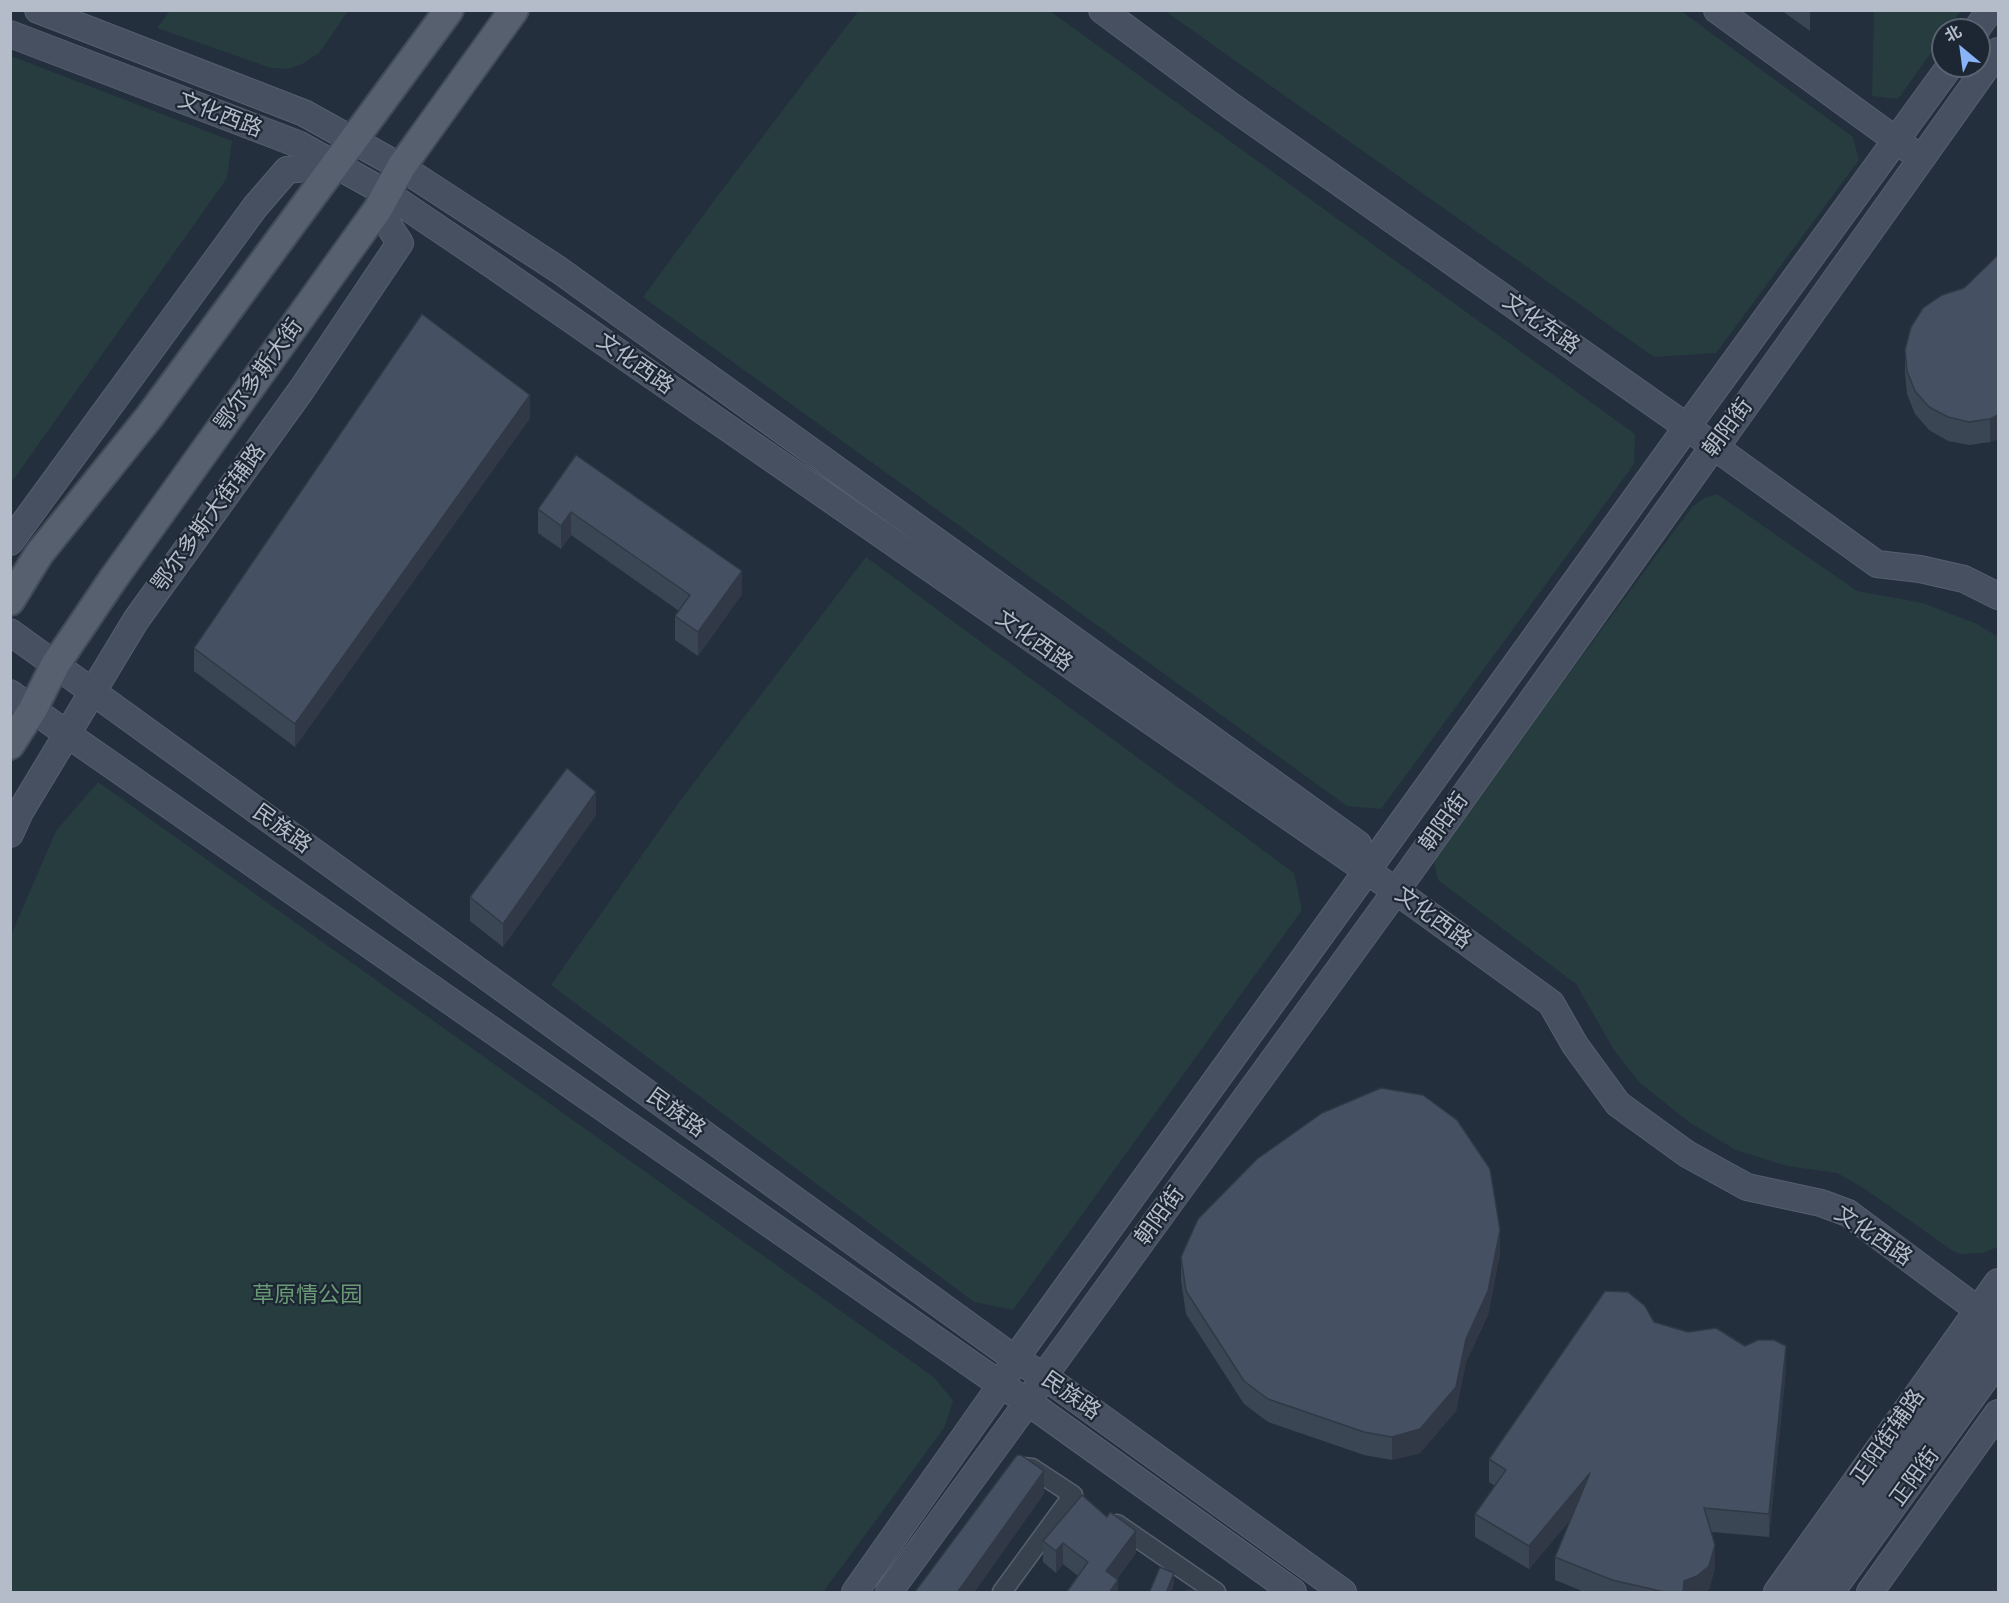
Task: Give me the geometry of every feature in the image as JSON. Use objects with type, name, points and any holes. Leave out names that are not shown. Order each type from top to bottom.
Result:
[{"type":"main road","points":[[10,601],[39,554],[150,416],[449,10]]},
{"type":"main road","name":"鄂尔多斯大街","points":[[10,745],[22,701],[55,665],[113,579],[382,201],[401,167],[514,10]]},
{"type":"street","name":"文化西路","points":[[38,10],[304,113],[401,167],[559,270],[1400,884],[1551,1003],[1575,1046],[1618,1104],[1687,1154],[1747,1187],[1821,1203],[1848,1214],[1992,1303]]},
{"type":"street","name":"文化东路","points":[[1102,10],[1231,106],[1691,421]]},
{"type":"street","name":"文化东路","points":[[1126,10],[1691,421],[1877,564],[1920,569],[1964,579],[1998,596]]},
{"type":"street","points":[[1717,10],[1921,158]]},
{"type":"street","name":"文化西路","points":[[10,34],[298,144],[336,165],[382,201],[504,272],[1372,864]]},
{"type":"street","name":"朝阳街","points":[[889,1593],[1998,51]]},
{"type":"street","name":"朝阳街","points":[[855,1593],[1001,1384],[1015,1359],[1691,421],[1941,78]]},
{"type":"street","points":[[10,542],[255,207],[286,170],[336,165]]},
{"type":"street","name":"鄂尔多斯大街辅路","points":[[10,834],[20,812],[136,620],[302,389],[399,243],[382,201]]},
{"type":"street","name":"文化东路","points":[[1718,441],[1869,543],[1986,575],[1998,582]]},
{"type":"street","name":"民族路","points":[[10,632],[1015,1359],[1044,1376],[1343,1593]]},
{"type":"street","name":"民族路","points":[[22,701],[1028,1402],[1293,1593]]},
{"type":"street","name":"正阳街辅路","points":[[1777,1593],[1992,1303]]},
{"type":"street","points":[[1806,1593],[1998,1327]]},
{"type":"street","name":"正阳街","points":[[1831,1593],[1998,1361]]},
{"type":"street","points":[[1870,1593],[1998,1413]]},
{"type":"street","points":[[1010,1469],[1018,1466],[1032,1467],[1216,1593]]},
{"type":"street","points":[[1002,1593],[1073,1495]]},
{"type":"green space","points":[[859,10],[1050,11],[1635,434],[1634,464],[1381,809],[1347,806],[643,297]]},
{"type":"green space","points":[[170,11],[348,11],[319,53],[302,64],[288,69],[271,68],[157,28]]},
{"type":"green space","points":[[1165,11],[1681,11],[1853,137],[1859,160],[1716,353],[1654,357]]},
{"type":"green space","points":[[1874,11],[1961,11],[1956,18],[1931,18],[1931,53],[1898,99],[1872,96]]},
{"type":"green space","points":[[11,56],[232,141],[227,178],[11,483]]},
{"type":"green space","points":[[1717,494],[1857,591],[1923,603],[1977,624],[1998,637],[1998,1247],[1982,1253],[1960,1254],[1953,1251],[1865,1189],[1837,1173],[1787,1166],[1736,1150],[1689,1122],[1640,1083],[1614,1050],[1576,984],[1438,880],[1434,862],[1548,702],[1692,507],[1704,498]]},
{"type":"green space","points":[[866,557],[1294,873],[1302,910],[1013,1310],[974,1302],[551,985],[680,801]]},
{"type":"green space","name":"草原情公园","points":[[98,782],[935,1378],[953,1401],[944,1428],[823,1592],[11,1592],[11,935],[56,831]]},
{"type":"building","points":[[1998,255],[1998,415],[1990,419],[1969,422],[1948,417],[1929,407],[1915,391],[1907,371],[1905,350],[1911,327],[1923,308],[1942,295],[1964,288]]},
{"type":"building","points":[[422,314],[530,395],[295,724],[194,648]]},
{"type":"building","points":[[576,455],[742,571],[698,632],[675,616],[690,595],[571,512],[561,526],[538,509]]},
{"type":"building","points":[[567,768],[596,792],[503,924],[470,897]]},
{"type":"building","points":[[1381,1088],[1423,1095],[1457,1120],[1490,1169],[1500,1230],[1488,1291],[1466,1339],[1456,1387],[1420,1429],[1392,1437],[1364,1432],[1268,1399],[1244,1381],[1186,1291],[1181,1257],[1198,1219],[1257,1159],[1322,1113]]},
{"type":"building","points":[[1605,1291],[1628,1292],[1645,1306],[1654,1322],[1688,1332],[1716,1328],[1745,1346],[1758,1340],[1774,1340],[1786,1346],[1769,1514],[1704,1508],[1715,1545],[1709,1566],[1697,1576],[1684,1581],[1683,1593],[1669,1593],[1612,1580],[1555,1557],[1590,1473],[1529,1546],[1475,1514],[1506,1470],[1489,1459]]},
{"type":"building","points":[[1017,1455],[1021,1455],[1044,1471],[957,1593],[914,1593]]},
{"type":"building","points":[[1082,1495],[1107,1517],[1110,1512],[1136,1531],[1106,1571],[1118,1580],[1109,1593],[1066,1593],[1088,1562],[1063,1543],[1056,1551],[1043,1541]]},
{"type":"building","points":[[1160,1567],[1174,1573],[1166,1593],[1149,1593]]},
{"type":"building","points":[[1187,1590],[1208,1593],[1186,1593]]}]
